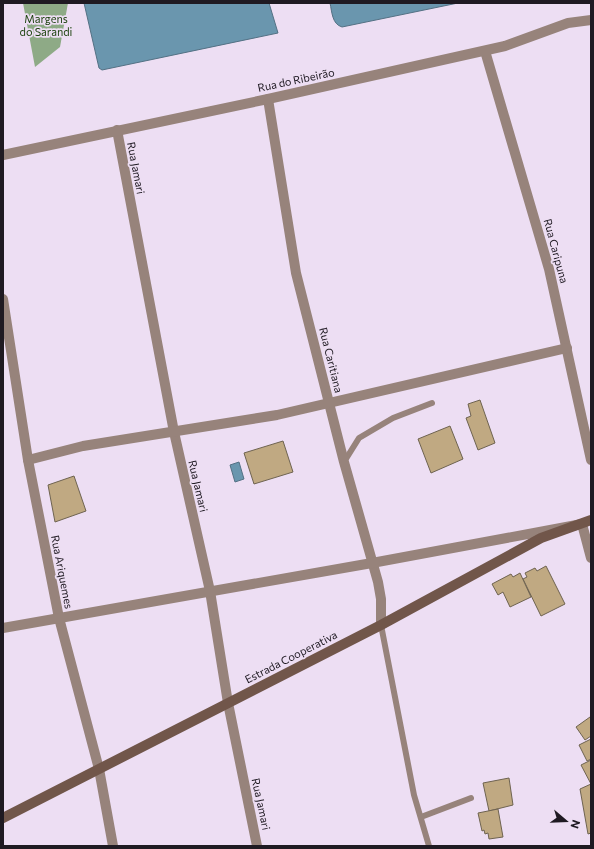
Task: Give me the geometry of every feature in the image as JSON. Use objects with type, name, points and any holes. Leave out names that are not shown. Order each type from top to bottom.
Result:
[{"type":"street","name":"Rua do Ribeirão","points":[[3,155],[485,51],[505,46],[568,24],[591,20]]},
{"type":"street","name":"Rua Caripuna","points":[[485,51],[550,269],[591,460]]},
{"type":"street","name":"Rua Caritiana","points":[[268,99],[296,273],[344,462],[381,599],[382,625]]},
{"type":"street","name":"Rua Jamari","points":[[117,130],[174,432],[210,591],[228,703],[258,846]]},
{"type":"street","name":"Rua Ariquemes","points":[[3,299],[28,460],[59,618],[99,769],[113,846]]},
{"type":"street","points":[[28,460],[83,446],[277,415],[566,348]]},
{"type":"street","points":[[3,628],[372,563],[587,522],[591,558]]},
{"type":"street","name":"Estrada Cooperativa","points":[[3,818],[382,625],[541,538],[587,522]]},
{"type":"lane","points":[[344,462],[359,438],[394,418],[432,403]]},
{"type":"lane","points":[[382,625],[414,795],[429,846]]},
{"type":"lane","points":[[421,818],[471,798]]},
{"type":"green space","name":"Margens do Sarandi","points":[[23,3],[68,3],[60,47],[35,67]]},
{"type":"water","points":[[84,3],[269,3],[278,33],[102,70],[99,68]]},
{"type":"water","points":[[330,3],[458,3],[342,27],[334,20]]},
{"type":"water","points":[[239,462],[244,479],[235,482],[230,465]]},
{"type":"building","points":[[480,400],[495,443],[478,450],[466,418],[471,416],[468,404]]},
{"type":"building","points":[[450,426],[463,459],[431,473],[418,439]]},
{"type":"building","points":[[283,441],[293,472],[254,484],[244,453]]},
{"type":"building","points":[[74,476],[86,511],[55,522],[48,485]]},
{"type":"building","points":[[546,566],[565,604],[541,616],[523,579],[527,577],[525,573],[535,568],[537,571]]},
{"type":"building","points":[[520,573],[531,597],[510,607],[503,592],[498,595],[492,584],[511,574],[513,577]]},
{"type":"building","points":[[590,717],[591,736],[585,740],[576,727]]},
{"type":"building","points":[[591,739],[591,759],[587,761],[579,745]]},
{"type":"building","points":[[591,760],[591,784],[581,765]]},
{"type":"building","points":[[509,778],[513,805],[489,811],[483,783]]},
{"type":"building","points":[[591,784],[591,833],[588,834],[580,789]]},
{"type":"building","points":[[498,809],[503,837],[489,839],[488,833],[485,834],[484,830],[482,831],[478,813]]}]
